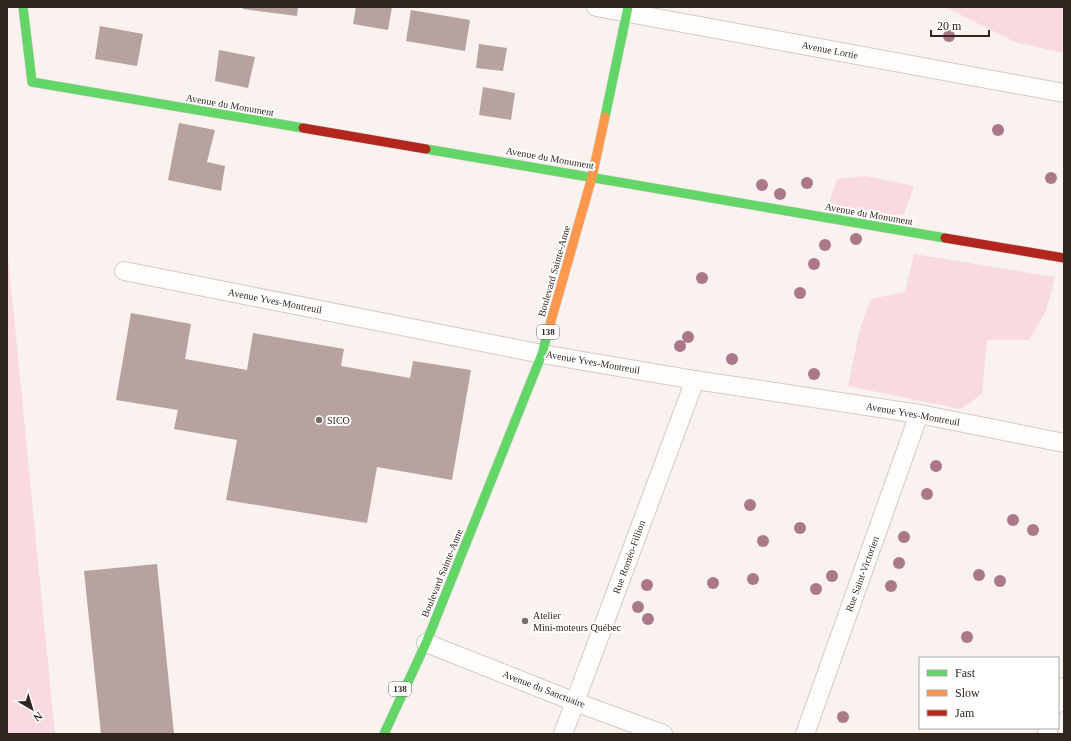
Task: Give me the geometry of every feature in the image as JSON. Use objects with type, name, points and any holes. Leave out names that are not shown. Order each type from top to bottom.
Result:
[{"type":"street","name":"Avenue du Monument","points":[[23,7],[32,82],[1064,258]]},
{"type":"street","name":"Avenue Lortie","points":[[596,7],[627,10],[1064,93]]},
{"type":"street","name":"Boulevard Sainte-Anne","points":[[384,734],[426,643],[542,354],[592,177],[627,10]]},
{"type":"street","name":"Avenue Yves-Montreuil","points":[[124,271],[542,354],[696,380],[919,414],[1064,443]]},
{"type":"street","name":"Rue Roméo-Fillion","points":[[563,734],[696,380]]},
{"type":"street","name":"Rue Saint-Victorien","points":[[805,734],[919,414]]},
{"type":"street","name":"Boulevard Sainte-Anne","points":[[374,734],[426,643]]},
{"type":"street","name":"Avenue du Sanctuaire","points":[[426,643],[575,702],[663,734]]},
{"type":"street","points":[[1059,700],[1064,687]]},
{"type":"shaded area","points":[[945,7],[1064,7],[1064,53],[1015,42]]},
{"type":"shaded area","points":[[866,176],[914,186],[904,214],[878,217],[829,203],[837,179]]},
{"type":"shaded area","points":[[7,246],[55,734],[7,734]]},
{"type":"shaded area","points":[[914,254],[1055,277],[1046,311],[1029,340],[987,340],[982,394],[961,409],[848,386],[860,328],[871,299],[905,292]]},
{"type":"building","points":[[243,7],[298,7],[297,16],[243,9]]},
{"type":"building","points":[[356,7],[392,7],[388,30],[353,24]]},
{"type":"building","points":[[411,10],[470,20],[465,51],[406,41]]},
{"type":"building","points":[[100,26],[143,34],[137,66],[95,59]]},
{"type":"building","points":[[479,44],[507,48],[503,71],[476,68]]},
{"type":"building","points":[[219,50],[255,57],[248,88],[215,81]]},
{"type":"building","points":[[483,87],[515,93],[511,120],[479,115]]},
{"type":"building","points":[[179,123],[215,130],[207,162],[225,166],[221,191],[168,180]]},
{"type":"building","name":"SICO","points":[[131,313],[191,324],[185,359],[247,370],[253,333],[344,349],[341,366],[410,378],[413,361],[471,370],[452,480],[377,467],[367,523],[226,500],[237,440],[174,429],[178,410],[116,400]]},
{"type":"building","points":[[157,564],[174,734],[101,734],[84,571]]},
{"type":"traffic: fast","points":[[23,7],[32,82],[303,128]]},
{"type":"traffic: fast","points":[[605,117],[628,7]]},
{"type":"traffic: fast","points":[[426,149],[945,238]]},
{"type":"traffic: fast","points":[[384,734],[426,643],[542,354],[547,335]]},
{"type":"traffic: slow","points":[[547,335],[592,177],[605,117]]},
{"type":"traffic: jam","points":[[303,128],[426,149]]},
{"type":"traffic: jam","points":[[945,238],[1064,258]]},
{"type":"place","name":"SICO","points":[[319,420]]},
{"type":"place","name":"Atelier Mini-moteurs Québec","points":[[525,621]]}]
